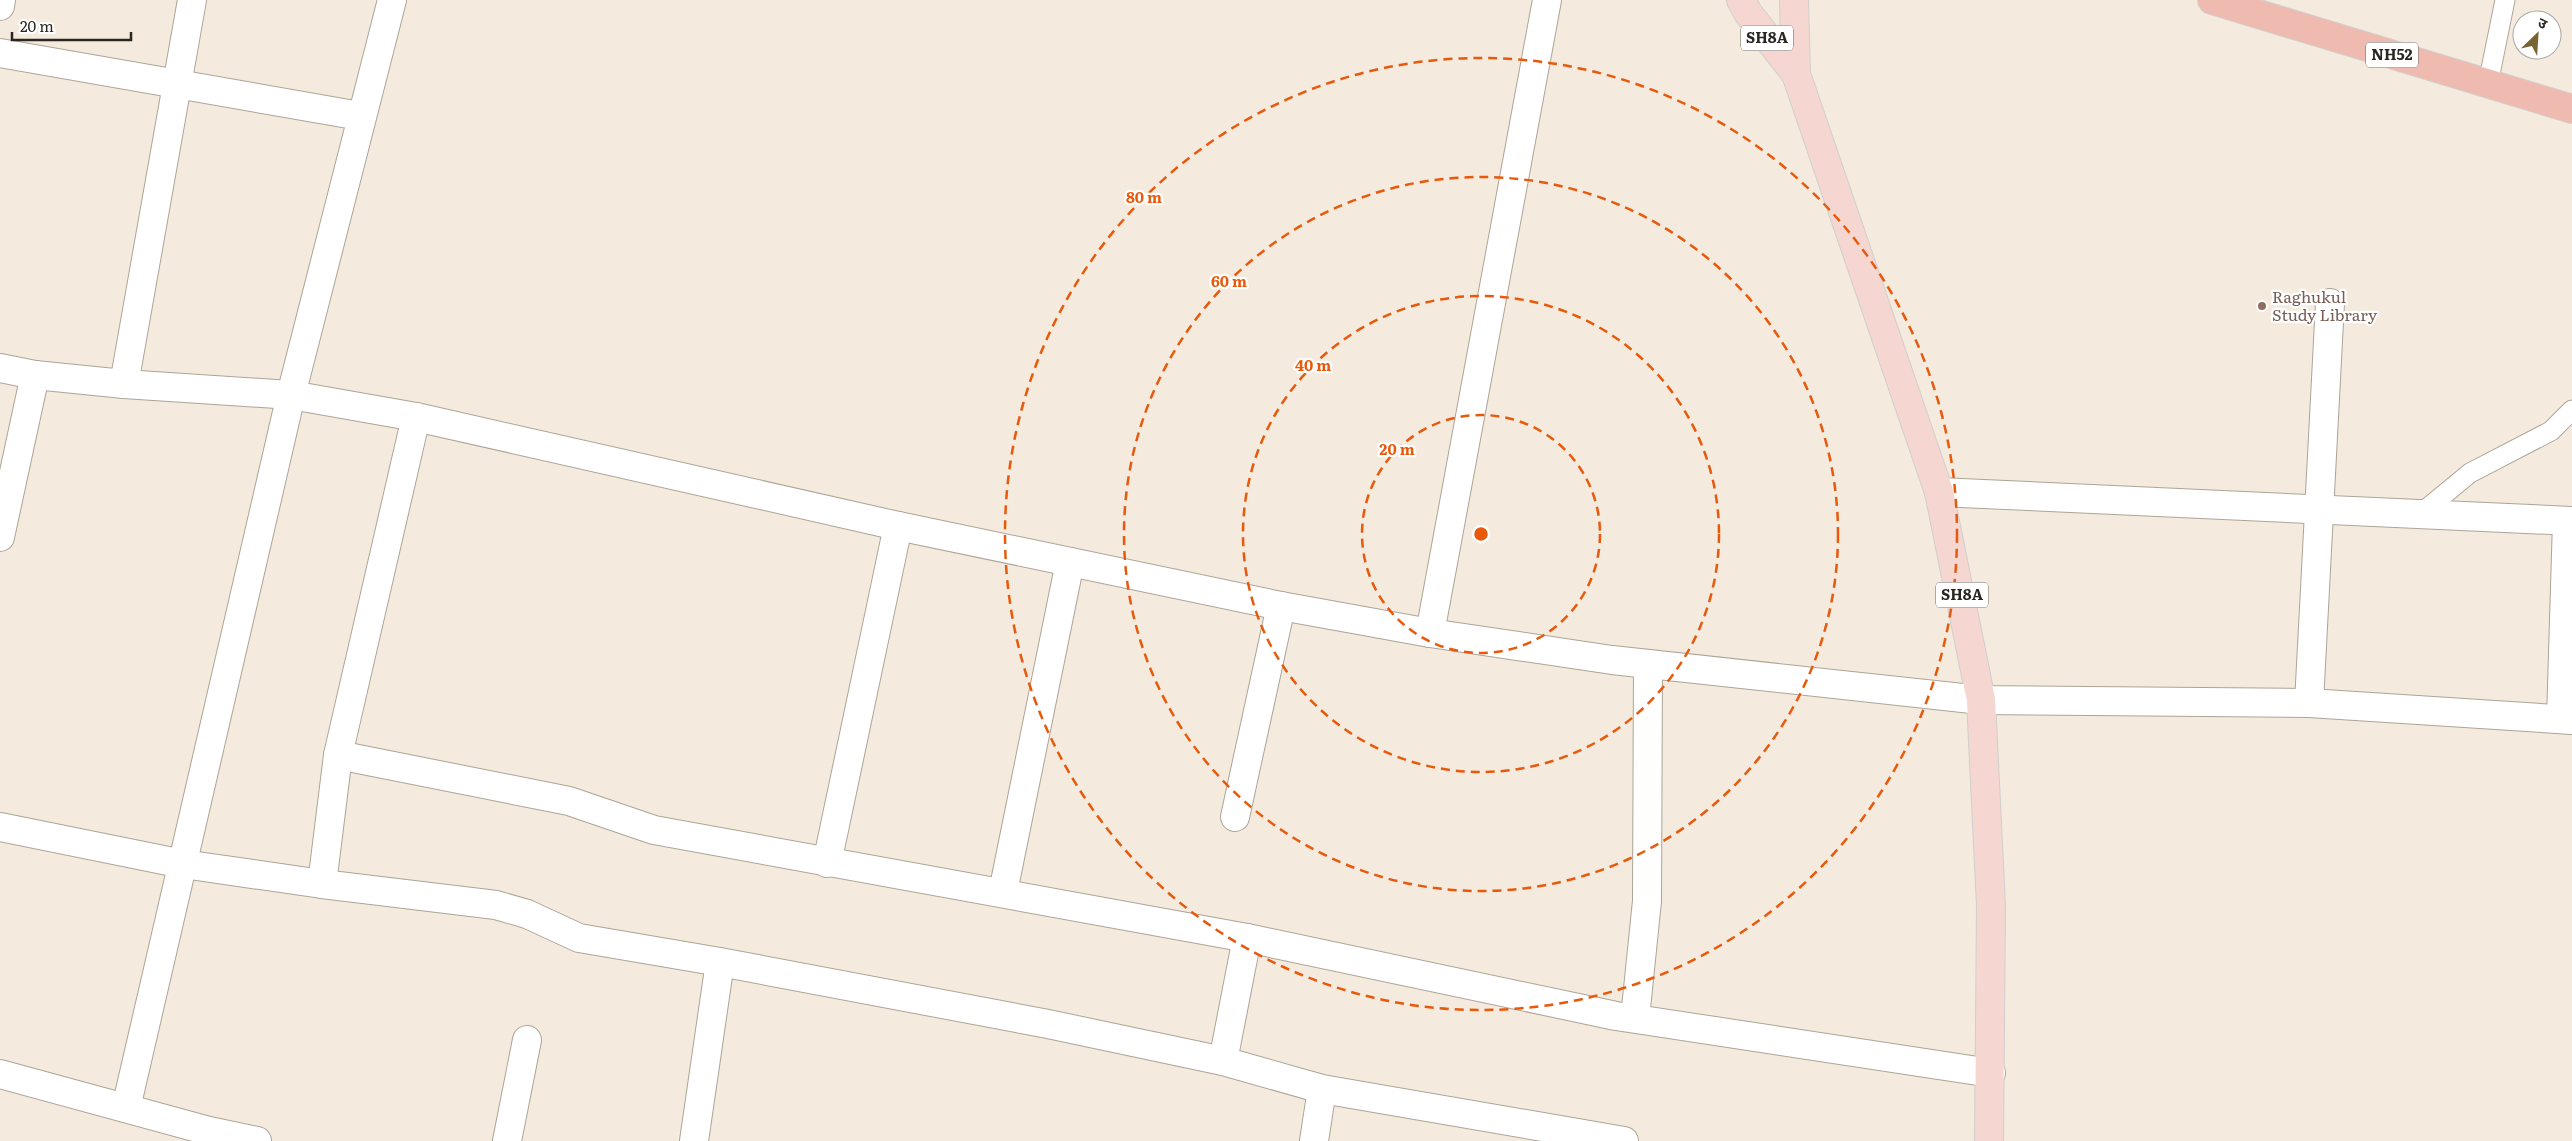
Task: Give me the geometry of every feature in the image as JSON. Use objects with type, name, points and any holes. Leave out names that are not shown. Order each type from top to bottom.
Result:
[{"type":"highway","name":"NH52","points":[[2212,0],[2572,110]]},
{"type":"main road","name":"SH8A","points":[[1741,0],[1748,13],[1796,74]]},
{"type":"main road","name":"SH8A","points":[[1794,0],[1796,74],[1939,492],[1981,700],[1992,906],[1989,1141]]},
{"type":"street","points":[[0,6],[1,0]]},
{"type":"street","points":[[124,384],[192,0]]},
{"type":"street","points":[[126,1108],[291,395],[360,116],[392,0]]},
{"type":"street","points":[[1430,633],[1547,0]]},
{"type":"street","points":[[0,53],[360,116]]},
{"type":"street","points":[[2310,703],[2330,303]]},
{"type":"street","points":[[0,368],[35,375],[124,384],[291,395],[416,417],[898,526],[1281,606],[1430,633],[1648,664],[1981,700],[2310,703],[2566,719],[2569,521],[1939,492]]},
{"type":"street","points":[[0,537],[35,375]]},
{"type":"street","points":[[322,884],[338,755],[416,417]]},
{"type":"street","points":[[827,863],[898,526]]},
{"type":"street","points":[[1003,892],[1070,562]]},
{"type":"street","points":[[1235,817],[1281,606]]},
{"type":"street","points":[[1635,1018],[1647,901],[1648,664]]},
{"type":"street","points":[[338,755],[569,801],[654,830],[827,863],[1003,892],[1247,938],[1635,1018],[1991,1073]]},
{"type":"street","points":[[0,827],[183,864],[322,884],[496,905],[527,914],[579,938],[720,962],[1048,1024],[1223,1061],[1322,1089],[1624,1141]]},
{"type":"street","points":[[1223,1061],[1247,938]]},
{"type":"street","points":[[694,1141],[720,962]]},
{"type":"street","points":[[508,1141],[527,1040]]},
{"type":"street","points":[[0,1074],[210,1131],[257,1141]]},
{"type":"street","points":[[1314,1141],[1322,1089]]},
{"type":"lane","points":[[2488,84],[2506,0]]},
{"type":"lane","points":[[2419,515],[2470,473],[2551,431],[2572,410]]},
{"type":"place","name":"Raghukul Study Library","points":[[2262,306]]}]
